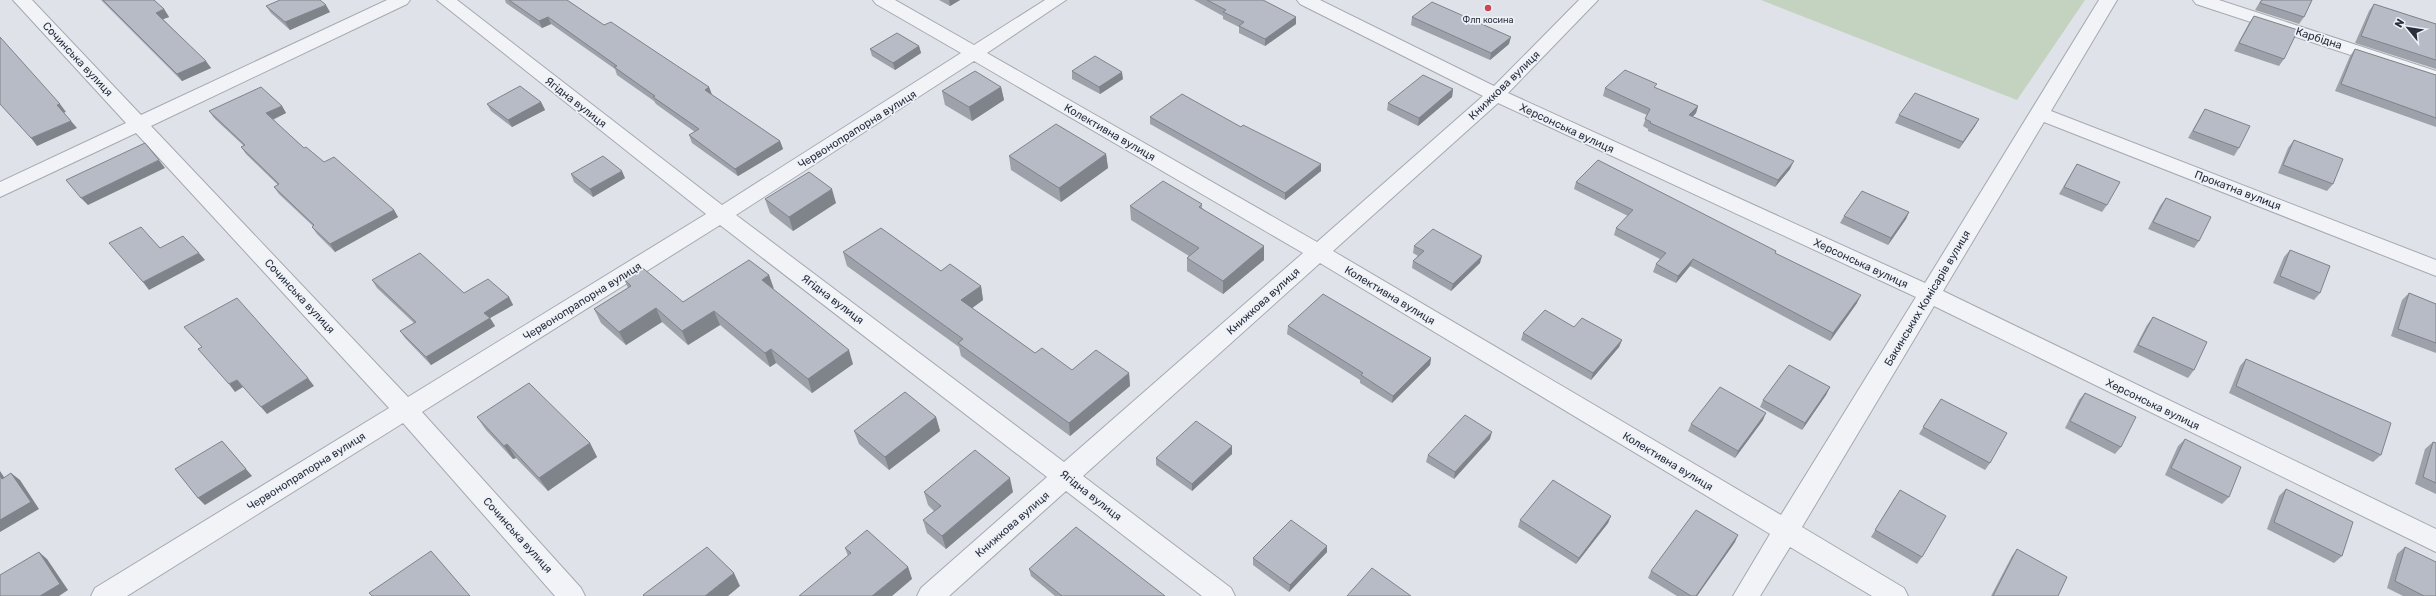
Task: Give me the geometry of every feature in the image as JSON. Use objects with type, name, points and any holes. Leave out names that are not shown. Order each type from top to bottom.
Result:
[{"type":"street","name":"Сочинська вулиця","points":[[22,0],[405,409],[572,596]]},
{"type":"street","points":[[0,190],[402,0]]},
{"type":"street","name":"Ягідна вулиця","points":[[446,0],[722,215],[1222,596]]},
{"type":"street","name":"Колективна вулиця","points":[[882,0],[1318,252],[1895,596]]},
{"type":"street","name":"Червонопрапорна вулиця","points":[[104,596],[405,409],[722,215],[1057,0]]},
{"type":"street","name":"Херсонська вулиця","points":[[1306,0],[1496,95],[1929,294],[2436,541]]},
{"type":"street","name":"Книжкова вулиця","points":[[930,596],[1496,95],[1589,0]]},
{"type":"street","name":"Бакинських Комісарів вулиця","points":[[1746,596],[2108,0]]},
{"type":"street","name":"Карбідна","points":[[2202,0],[2436,77]]},
{"type":"street","name":"Прокатна вулиця","points":[[2039,113],[2436,268]]},
{"type":"green space","points":[[1761,0],[2085,0],[2017,100]]},
{"type":"building","points":[[103,0],[154,0],[164,9],[156,13],[206,61],[177,74]]},
{"type":"building","points":[[280,0],[320,0],[326,5],[285,22],[266,6]]},
{"type":"building","points":[[509,0],[567,0],[604,25],[611,22],[709,87],[705,90],[780,141],[735,169],[689,135],[699,129],[653,97],[655,96],[614,67],[617,66],[548,17],[539,21]]},
{"type":"building","points":[[1207,0],[1263,0],[1296,17],[1265,39],[1239,26],[1244,22],[1223,12],[1226,10]]},
{"type":"building","points":[[2262,0],[2312,0],[2304,17],[2260,3]]},
{"type":"building","points":[[1432,2],[1511,37],[1491,53],[1412,17]]},
{"type":"building","points":[[2374,4],[2436,24],[2436,60],[2361,36]]},
{"type":"building","points":[[2254,16],[2298,30],[2284,59],[2239,43]]},
{"type":"building","points":[[897,33],[919,46],[893,63],[870,49]]},
{"type":"building","points":[[0,37],[60,104],[57,105],[71,121],[31,138],[0,104]]},
{"type":"building","points":[[2355,49],[2436,75],[2436,118],[2341,84]]},
{"type":"building","points":[[1095,56],[1122,72],[1099,87],[1072,71]]},
{"type":"building","points":[[1625,70],[1657,84],[1654,87],[1698,106],[1689,115],[1794,161],[1778,180],[1650,123],[1651,122],[1645,119],[1650,109],[1605,88]]},
{"type":"building","points":[[975,71],[1001,87],[969,107],[942,91]]},
{"type":"building","points":[[1423,75],[1453,89],[1419,118],[1388,103]]},
{"type":"building","points":[[520,86],[541,102],[508,120],[487,104]]},
{"type":"building","points":[[261,87],[282,106],[266,113],[304,148],[306,147],[324,162],[334,157],[394,210],[330,244],[312,227],[314,225],[274,187],[279,184],[241,147],[245,145],[209,111]]},
{"type":"building","points":[[1915,93],[1979,119],[1963,142],[1899,115]]},
{"type":"building","points":[[1182,94],[1241,127],[1243,125],[1321,164],[1285,193],[1150,117]]},
{"type":"building","points":[[2205,109],[2250,126],[2239,148],[2193,131]]},
{"type":"building","points":[[1056,124],[1106,154],[1059,188],[1009,156]]},
{"type":"building","points":[[2294,140],[2343,159],[2333,184],[2283,165]]},
{"type":"building","points":[[145,143],[159,160],[81,198],[66,180]]},
{"type":"building","points":[[603,156],[622,171],[590,189],[571,174]]},
{"type":"building","points":[[1598,160],[1776,251],[1775,253],[1861,295],[1833,333],[1693,259],[1678,276],[1656,264],[1666,253],[1616,228],[1633,210],[1576,182]]},
{"type":"building","points":[[2077,164],[2120,182],[2107,205],[2064,187]]},
{"type":"building","points":[[809,172],[832,189],[789,217],[765,199]]},
{"type":"building","points":[[1163,181],[1202,204],[1199,207],[1264,246],[1223,281],[1187,258],[1199,248],[1130,206]]},
{"type":"building","points":[[1862,191],[1909,212],[1891,238],[1844,216]]},
{"type":"building","points":[[2166,198],[2211,217],[2199,241],[2153,222]]},
{"type":"building","points":[[141,227],[160,248],[183,236],[199,253],[143,282],[109,243]]},
{"type":"building","points":[[881,228],[941,271],[950,264],[981,286],[961,300],[1035,353],[1042,348],[1072,370],[1096,350],[1129,373],[1069,423],[958,343],[963,339],[843,252]]},
{"type":"building","points":[[1433,229],[1482,256],[1453,284],[1413,261],[1424,251],[1414,246]]},
{"type":"building","points":[[2290,250],[2330,266],[2320,293],[2280,276]]},
{"type":"building","points":[[420,253],[464,293],[488,279],[509,297],[484,313],[490,318],[426,357],[400,331],[416,322],[372,280]]},
{"type":"building","points":[[749,260],[769,275],[762,280],[849,350],[808,379],[771,349],[765,353],[714,311],[682,331],[656,308],[619,332],[594,309],[631,286],[624,279],[638,264],[683,302]]},
{"type":"building","points":[[2409,293],[2436,304],[2436,343],[2398,329]]},
{"type":"building","points":[[1323,294],[1431,358],[1393,396],[1361,375],[1363,373],[1288,326]]},
{"type":"building","points":[[237,298],[308,378],[261,407],[237,380],[229,384],[198,349],[202,347],[184,327]]},
{"type":"building","points":[[1545,310],[1574,327],[1582,318],[1622,340],[1593,373],[1523,333]]},
{"type":"building","points":[[2153,317],[2207,342],[2194,370],[2138,345]]},
{"type":"building","points":[[2246,359],[2391,423],[2381,455],[2236,386]]},
{"type":"building","points":[[1789,365],[1830,387],[1805,423],[1763,400]]},
{"type":"building","points":[[529,383],[590,443],[539,478],[507,444],[504,446],[477,417]]},
{"type":"building","points":[[1720,387],[1766,413],[1738,451],[1691,424]]},
{"type":"building","points":[[905,392],[936,417],[885,457],[854,431]]},
{"type":"building","points":[[2085,393],[2136,417],[2121,447],[2070,421]]},
{"type":"building","points":[[1941,399],[2007,433],[1990,463],[1923,427]]},
{"type":"building","points":[[1465,415],[1492,432],[1455,472],[1428,455]]},
{"type":"building","points":[[1196,421],[1232,446],[1192,484],[1156,458]]},
{"type":"building","points":[[2185,439],[2241,467],[2229,497],[2171,468]]},
{"type":"building","points":[[222,441],[246,469],[198,498],[175,469]]},
{"type":"building","points":[[2433,442],[2436,443],[2436,483],[2423,477]]},
{"type":"building","points":[[975,450],[1010,478],[942,536],[923,520],[941,506],[924,492]]},
{"type":"building","points":[[11,473],[31,502],[0,520],[0,476],[2,479]]},
{"type":"building","points":[[1553,480],[1611,516],[1579,558],[1520,520]]},
{"type":"building","points":[[2286,489],[2353,522],[2342,556],[2274,522]]},
{"type":"building","points":[[1900,490],[1946,516],[1922,557],[1875,530]]},
{"type":"building","points":[[1696,510],[1738,535],[1696,596],[1691,596],[1651,571]]},
{"type":"building","points":[[1291,520],[1327,546],[1290,585],[1253,558]]},
{"type":"building","points":[[1076,527],[1165,596],[1062,596],[1029,569]]},
{"type":"building","points":[[867,530],[908,567],[872,596],[799,596],[851,553],[845,548]]},
{"type":"building","points":[[707,547],[734,573],[705,596],[643,595]]},
{"type":"building","points":[[2405,547],[2436,562],[2436,596],[2424,596],[2395,581]]},
{"type":"building","points":[[2017,549],[2067,577],[2058,596],[1993,596]]},
{"type":"building","points":[[431,551],[470,596],[372,596],[369,593]]},
{"type":"building","points":[[39,552],[60,584],[40,596],[0,596],[0,575]]},
{"type":"building","points":[[1372,568],[1411,596],[1347,596]]},
{"type":"place","name":"Флп косина","points":[[1488,8]]}]
